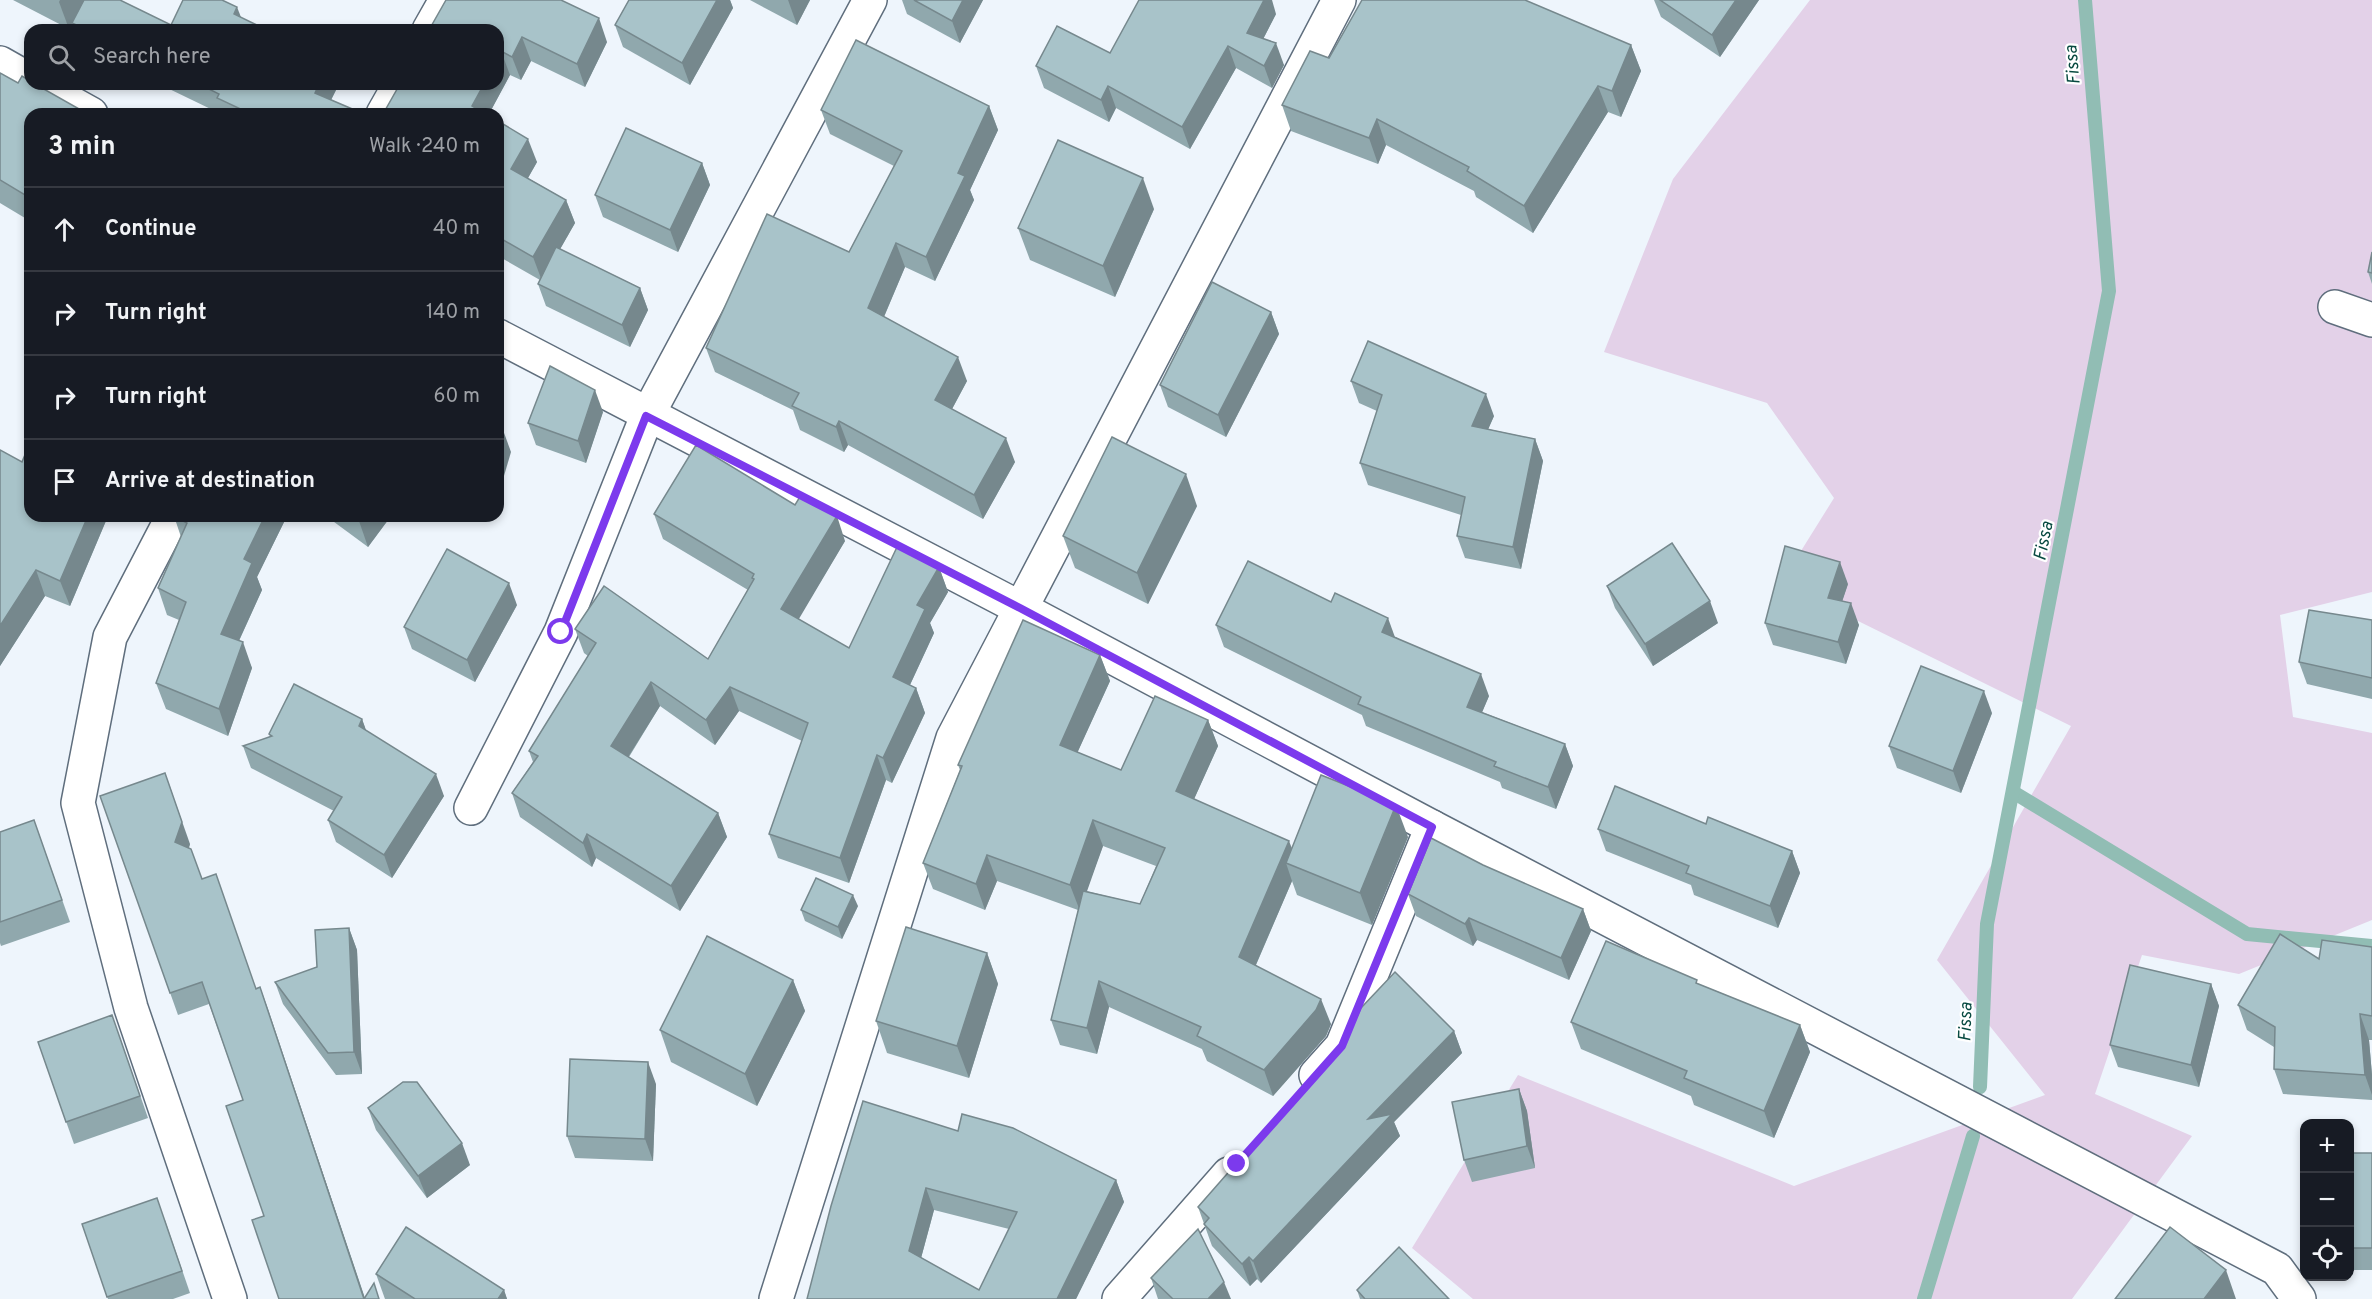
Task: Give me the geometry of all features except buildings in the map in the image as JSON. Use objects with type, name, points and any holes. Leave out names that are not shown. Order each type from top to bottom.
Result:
[{"type":"street","points":[[432,24],[446,0]]},
{"type":"street","points":[[471,808],[561,632],[646,416],[870,0]]},
{"type":"street","points":[[776,1299],[953,738],[1339,0]]},
{"type":"street","points":[[0,63],[24,77]]},
{"type":"street","points":[[48,90],[80,108]]},
{"type":"street","points":[[386,108],[397,90]]},
{"type":"street","points":[[2335,307],[2372,320]]},
{"type":"street","points":[[504,339],[646,416],[1020,608],[1432,827],[2277,1269],[2300,1299]]},
{"type":"street","points":[[170,522],[110,637],[78,803],[131,1008],[230,1299]]},
{"type":"street","points":[[1297,1096],[1342,1046],[1432,827]]},
{"type":"street","points":[[1119,1299],[1252,1147]]},
{"type":"shaded area","points":[[1810,0],[2372,0],[2372,592],[2280,615],[2293,717],[2372,733],[2372,920],[2239,974],[2142,955],[2095,1094],[2192,1136],[2072,1299],[1473,1299],[1412,1248],[1518,1075],[1794,1186],[2045,1095],[1937,960],[2071,726],[1781,583],[1834,498],[1767,403],[1604,352],[1673,179]]},
{"type":"waterway","name":"Fissa","points":[[1980,1087],[1987,924],[2109,291],[2085,0]]},
{"type":"waterway","points":[[2013,792],[2247,934],[2372,946]]},
{"type":"waterway","name":"Fissa","points":[[1924,1299],[1973,1136]]},
{"type":"route","points":[[561,632],[646,416],[1020,608],[1432,827],[1342,1046],[1237,1164]]}]
